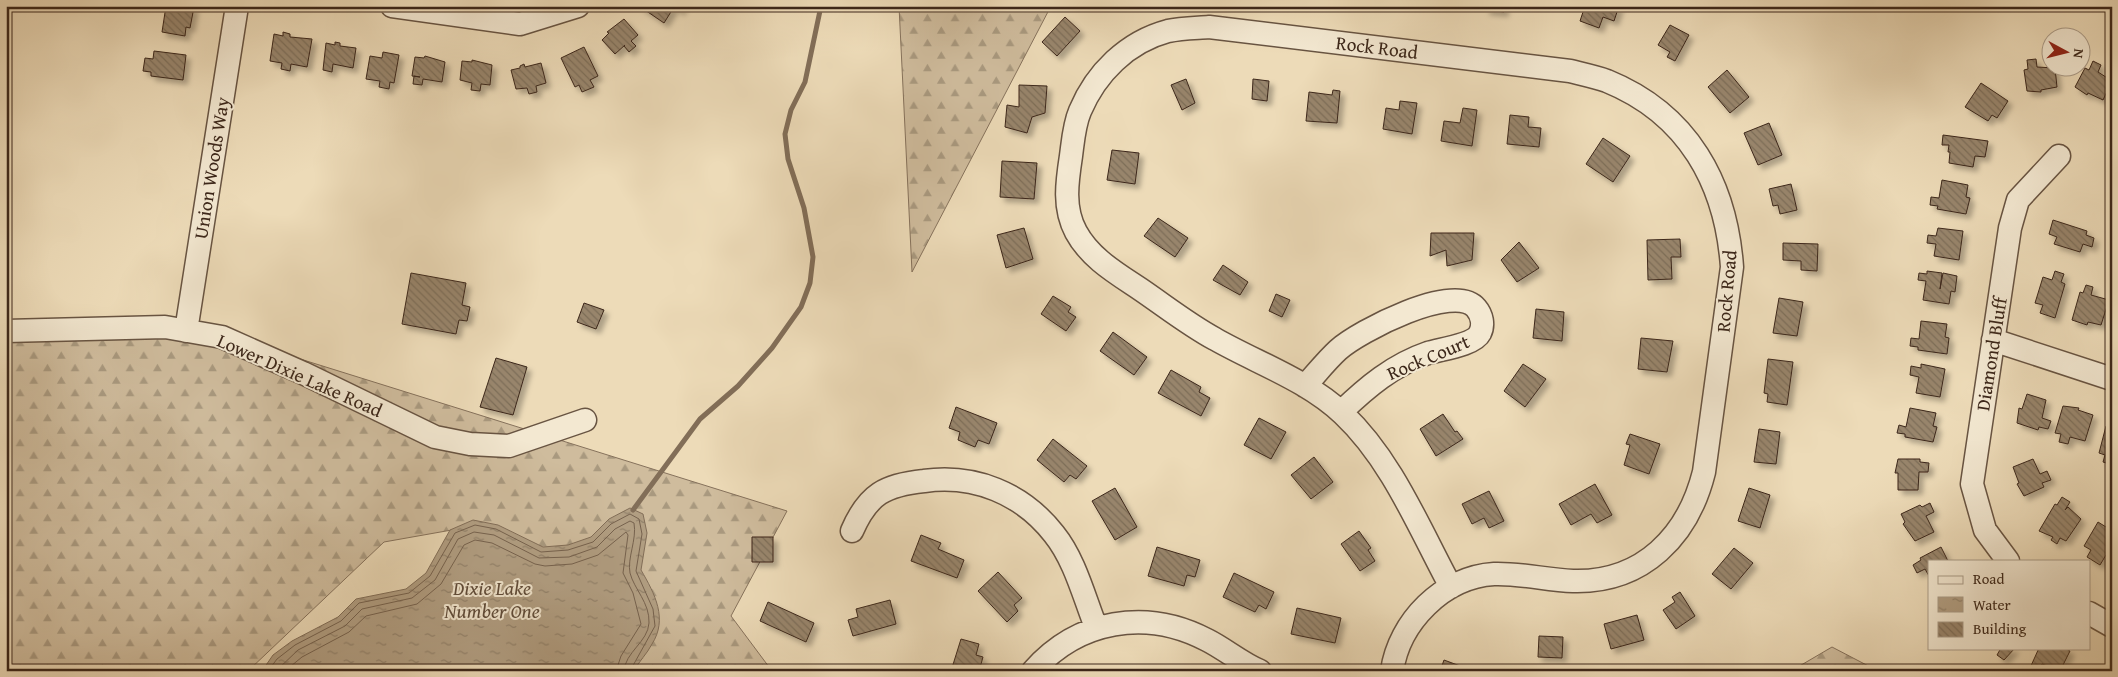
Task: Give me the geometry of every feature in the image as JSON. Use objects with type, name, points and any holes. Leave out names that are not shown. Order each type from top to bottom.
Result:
[{"type":"street","name":"Union Woods Way","points":[[186,331],[236,6]]},
{"type":"street","points":[[392,6],[520,24],[578,6]]},
{"type":"street","name":"Rock Road","points":[[1392,671],[1394,658],[1405,631],[1425,606],[1451,587],[1473,578],[1494,574],[1575,581],[1615,575],[1636,567],[1658,552],[1674,537],[1690,515],[1699,494],[1704,472],[1732,267],[1730,236],[1723,206],[1711,177],[1693,148],[1670,122],[1640,99],[1607,81],[1570,71],[1209,27],[1168,31],[1135,46],[1113,62],[1098,78],[1086,98],[1077,119],[1066,188],[1068,210],[1076,231],[1090,252],[1107,267],[1213,338],[1305,386],[1341,412],[1364,436],[1386,465],[1451,587]]},
{"type":"street","name":"Diamond Bluff","points":[[2007,560],[1985,530],[1972,484],[2010,228],[2018,200],[2059,156]]},
{"type":"street","name":"Rock Court","points":[[1305,386],[1340,349],[1385,320],[1412,309],[1440,303],[1462,301],[1473,305],[1480,313],[1481,328],[1473,340],[1427,354],[1396,367],[1365,388],[1341,412]]},
{"type":"street","name":"Lower Dixie Lake Road","points":[[6,331],[165,327],[222,337],[302,372],[435,437],[470,444],[509,446],[585,420]]},
{"type":"street","points":[[1994,340],[2112,379]]},
{"type":"street","points":[[852,531],[859,515],[869,501],[882,491],[898,484],[946,478],[970,480],[994,488],[1027,506],[1055,534],[1070,559],[1096,627]]},
{"type":"street","points":[[2090,614],[2112,626]]},
{"type":"street","points":[[1033,671],[1047,655],[1069,639],[1096,627],[1132,622],[1168,626],[1206,639],[1260,671]]},
{"type":"green space","points":[[899,6],[1051,6],[912,272]]},
{"type":"green space","points":[[6,324],[204,329],[787,511],[731,616],[772,671],[602,671],[463,528],[384,542],[248,671],[6,671]]},
{"type":"green space","points":[[1832,647],[1878,671],[1791,671]]},
{"type":"water","name":"Dixie Lake Number One","points":[[630,508],[643,514],[647,533],[641,570],[655,597],[659,616],[657,635],[634,671],[262,671],[273,655],[292,641],[338,617],[356,599],[406,589],[426,573],[450,530],[473,520],[498,525],[543,547],[568,545],[591,537],[609,519]]},
{"type":"building","points":[[166,6],[194,7],[190,28],[186,27],[185,36],[162,32]]},
{"type":"building","points":[[639,6],[683,6],[680,11],[674,7],[664,23]]},
{"type":"building","points":[[1486,6],[1504,6],[1504,12],[1485,10]]},
{"type":"building","points":[[1585,6],[1619,6],[1614,21],[1603,17],[1599,28],[1580,21]]},
{"type":"building","points":[[1065,17],[1080,31],[1057,56],[1042,42]]},
{"type":"building","points":[[624,19],[638,35],[631,41],[636,46],[629,52],[625,45],[615,54],[602,40],[609,33],[607,32]]},
{"type":"building","points":[[1670,25],[1689,35],[1675,61],[1667,57],[1670,52],[1658,45]]},
{"type":"building","points":[[283,32],[290,34],[290,37],[312,39],[307,67],[291,64],[290,71],[281,69],[282,63],[270,61],[274,34],[283,36]]},
{"type":"building","points":[[335,42],[340,43],[340,46],[356,48],[353,68],[333,64],[332,72],[323,70],[326,43],[335,45]]},
{"type":"building","points":[[584,47],[598,76],[590,80],[594,87],[582,92],[579,85],[575,87],[561,58]]},
{"type":"building","points":[[154,51],[186,55],[183,80],[151,76],[151,72],[143,71],[145,58],[153,59]]},
{"type":"building","points":[[383,52],[399,55],[394,83],[390,82],[389,89],[379,87],[380,81],[366,79],[370,56],[382,58]]},
{"type":"building","points":[[425,56],[445,62],[442,82],[423,79],[422,85],[413,84],[414,76],[412,76],[415,57],[424,58]]},
{"type":"building","points":[[2036,59],[2037,67],[2040,67],[2040,78],[2056,78],[2057,87],[2041,90],[2041,92],[2027,91],[2024,70],[2028,69],[2027,60]]},
{"type":"building","points":[[472,60],[492,65],[490,85],[481,84],[480,91],[471,90],[472,83],[460,80],[462,61],[472,62]]},
{"type":"building","points":[[2093,61],[2101,65],[2098,72],[2112,81],[2103,100],[2088,93],[2087,95],[2075,87],[2080,78],[2090,78],[2090,68]]},
{"type":"building","points":[[541,63],[546,83],[536,86],[537,92],[529,94],[527,88],[516,89],[511,70],[520,68],[524,64],[525,67]]},
{"type":"building","points":[[1727,70],[1749,97],[1730,113],[1708,87]]},
{"type":"building","points":[[1186,79],[1195,103],[1182,110],[1171,85]]},
{"type":"building","points":[[1253,79],[1269,81],[1267,101],[1252,99]]},
{"type":"building","points":[[1981,83],[2008,101],[1997,118],[1992,115],[1988,121],[1965,107]]},
{"type":"building","points":[[1019,85],[1047,86],[1045,113],[1032,117],[1027,133],[1005,127],[1007,105],[1019,107]]},
{"type":"building","points":[[1333,90],[1340,91],[1337,123],[1306,121],[1309,92],[1332,95]]},
{"type":"building","points":[[1400,101],[1417,103],[1412,134],[1383,129],[1386,108],[1399,110]]},
{"type":"building","points":[[1463,108],[1477,110],[1472,146],[1441,141],[1444,121],[1460,123]]},
{"type":"building","points":[[1510,115],[1529,117],[1528,127],[1541,128],[1539,147],[1507,144]]},
{"type":"building","points":[[1769,123],[1782,155],[1758,165],[1744,133]]},
{"type":"building","points":[[1943,135],[1988,141],[1985,157],[1975,156],[1973,167],[1949,163],[1949,145],[1942,145]]},
{"type":"building","points":[[1603,138],[1630,156],[1613,182],[1586,164]]},
{"type":"building","points":[[1112,150],[1139,153],[1135,184],[1107,180]]},
{"type":"building","points":[[1002,161],[1037,163],[1034,199],[1000,197]]},
{"type":"building","points":[[1942,180],[1968,185],[1966,197],[1970,198],[1966,214],[1937,209],[1938,206],[1930,205],[1931,197],[1939,198]]},
{"type":"building","points":[[1791,184],[1797,210],[1780,214],[1778,205],[1773,206],[1769,189]]},
{"type":"building","points":[[1158,218],[1188,238],[1175,257],[1144,236]]},
{"type":"building","points":[[2053,220],[2087,231],[2086,235],[2094,238],[2092,247],[2083,244],[2080,252],[2054,244],[2057,237],[2049,234]]},
{"type":"building","points":[[1024,228],[1033,259],[1006,268],[997,235]]},
{"type":"building","points":[[1938,228],[1963,231],[1959,260],[1934,256],[1936,244],[1927,243],[1928,235],[1936,236]]},
{"type":"building","points":[[1431,233],[1474,233],[1472,260],[1447,266],[1446,250],[1430,256]]},
{"type":"building","points":[[1680,239],[1681,257],[1671,257],[1672,279],[1648,280],[1647,240]]},
{"type":"building","points":[[1519,242],[1539,268],[1517,282],[1501,260]]},
{"type":"building","points":[[1783,243],[1818,244],[1817,271],[1801,270],[1801,261],[1783,260]]},
{"type":"building","points":[[1223,265],[1248,282],[1240,295],[1213,280]]},
{"type":"building","points":[[1927,271],[1942,273],[1940,289],[1943,273],[1957,276],[1955,292],[1951,291],[1949,304],[1923,300],[1926,281],[1918,280],[1919,273],[1927,274]]},
{"type":"building","points":[[2055,271],[2064,274],[2061,282],[2065,284],[2055,318],[2040,313],[2043,305],[2035,303],[2043,277],[2052,280]]},
{"type":"building","points":[[411,273],[466,283],[462,305],[470,307],[467,321],[459,320],[456,334],[402,324]]},
{"type":"building","points":[[2086,285],[2093,287],[2091,295],[2109,300],[2101,325],[2088,322],[2087,325],[2072,320],[2080,292],[2083,293]]},
{"type":"building","points":[[1276,294],[1290,300],[1282,317],[1269,311]]},
{"type":"building","points":[[1053,296],[1071,307],[1068,312],[1076,317],[1066,331],[1041,314]]},
{"type":"building","points":[[1779,298],[1803,302],[1797,336],[1773,333]]},
{"type":"building","points":[[584,303],[604,310],[596,329],[577,322]]},
{"type":"building","points":[[1536,309],[1564,312],[1562,341],[1533,338]]},
{"type":"building","points":[[1921,321],[1947,324],[1945,337],[1949,338],[1947,354],[1918,350],[1918,347],[1910,346],[1911,338],[1919,339]]},
{"type":"building","points":[[1113,332],[1147,357],[1134,375],[1100,351]]},
{"type":"building","points":[[1641,338],[1673,341],[1667,372],[1638,369]]},
{"type":"building","points":[[496,358],[527,367],[513,415],[480,407]]},
{"type":"building","points":[[1768,359],[1793,362],[1787,405],[1767,402],[1768,394],[1764,393]]},
{"type":"building","points":[[1523,364],[1546,379],[1525,407],[1504,391]]},
{"type":"building","points":[[1921,364],[1945,369],[1940,397],[1916,393],[1919,377],[1910,375],[1911,366],[1921,368]]},
{"type":"building","points":[[1171,370],[1201,387],[1199,392],[1210,398],[1201,416],[1158,393]]},
{"type":"building","points":[[2027,394],[2046,400],[2042,418],[2051,421],[2048,429],[2039,427],[2038,430],[2017,423],[2019,408],[2022,409]]},
{"type":"building","points":[[2063,406],[2079,408],[2078,410],[2093,415],[2085,441],[2070,437],[2068,444],[2059,442],[2061,434],[2055,433]]},
{"type":"building","points":[[956,407],[997,423],[989,444],[978,440],[975,447],[958,440],[960,432],[949,428]]},
{"type":"building","points":[[1910,408],[1936,413],[1933,426],[1937,427],[1933,442],[1905,437],[1905,434],[1897,433],[1899,425],[1906,427]]},
{"type":"building","points":[[1443,414],[1455,432],[1457,431],[1463,439],[1436,456],[1420,429]]},
{"type":"building","points":[[1259,418],[1286,432],[1271,459],[1244,445]]},
{"type":"building","points":[[2106,426],[2112,428],[2112,465],[2103,462],[2105,455],[2099,453]]},
{"type":"building","points":[[1759,429],[1780,432],[1776,464],[1754,462]]},
{"type":"building","points":[[1630,434],[1660,444],[1649,474],[1624,465],[1630,445],[1626,444]]},
{"type":"building","points":[[1053,439],[1087,466],[1076,479],[1070,475],[1064,482],[1037,460]]},
{"type":"building","points":[[1314,457],[1333,482],[1311,499],[1291,475]]},
{"type":"building","points":[[1898,459],[1920,459],[1920,462],[1929,463],[1928,472],[1919,472],[1918,490],[1898,490],[1898,473],[1895,473]]},
{"type":"building","points":[[2033,459],[2040,474],[2047,471],[2051,480],[2042,483],[2044,487],[2024,496],[2017,484],[2019,483],[2013,467]]},
{"type":"building","points":[[1595,484],[1612,515],[1597,523],[1591,514],[1571,525],[1559,504]]},
{"type":"building","points":[[1115,488],[1137,527],[1115,540],[1092,501]]},
{"type":"building","points":[[1749,488],[1770,495],[1760,528],[1738,521]]},
{"type":"building","points":[[1489,491],[1504,521],[1489,528],[1484,518],[1472,524],[1462,504]]},
{"type":"building","points":[[2062,497],[2070,502],[2065,510],[2068,507],[2081,519],[2066,541],[2060,538],[2057,544],[2051,540],[2053,537],[2039,531],[2055,504],[2057,505]]},
{"type":"building","points":[[1930,503],[1934,512],[1926,516],[1934,532],[1915,541],[1903,524],[1905,522],[1901,514],[1920,505],[1922,507]]},
{"type":"building","points":[[2110,519],[2112,545],[2100,565],[2087,557],[2091,550],[2084,546],[2098,522],[2106,527]]},
{"type":"building","points":[[1359,531],[1371,548],[1368,550],[1375,561],[1360,571],[1341,544]]},
{"type":"building","points":[[921,535],[941,543],[938,549],[964,560],[957,578],[911,561]]},
{"type":"building","points":[[752,537],[773,537],[773,562],[752,562]]},
{"type":"building","points":[[1157,547],[1200,560],[1195,577],[1187,575],[1184,586],[1148,576]]},
{"type":"building","points":[[1941,547],[1948,560],[1928,560],[1928,574],[1925,569],[1917,573],[1913,565],[1921,560],[1920,558]]},
{"type":"building","points":[[1734,548],[1753,563],[1731,589],[1712,574]]},
{"type":"building","points":[[998,572],[1022,598],[1014,605],[1018,611],[1007,622],[978,591]]},
{"type":"building","points":[[1234,573],[1274,592],[1266,609],[1259,605],[1255,612],[1223,597]]},
{"type":"building","points":[[1680,592],[1695,616],[1676,629],[1663,610],[1675,602],[1672,597]]},
{"type":"building","points":[[890,600],[896,624],[853,636],[848,620],[858,617],[856,609]]},
{"type":"building","points":[[768,602],[814,623],[806,642],[760,621]]},
{"type":"building","points":[[1297,608],[1341,618],[1335,643],[1291,634]]},
{"type":"building","points":[[1637,615],[1644,640],[1611,649],[1604,624]]},
{"type":"building","points":[[1539,636],[1563,637],[1562,658],[1538,657]]},
{"type":"building","points":[[961,639],[979,644],[976,655],[983,657],[979,671],[951,671]]},
{"type":"building","points":[[2000,650],[2013,650],[2004,660],[1997,655]]},
{"type":"building","points":[[2038,650],[2070,651],[2060,671],[2042,664],[2039,671],[2030,668]]},
{"type":"building","points":[[1444,660],[1471,670],[1471,671],[1440,671]]},
{"type":"waterway","points":[[633,510],[700,419],[738,386],[772,348],[801,307],[810,283],[813,257],[804,208],[788,159],[785,134],[791,110],[805,82],[821,6]]}]
